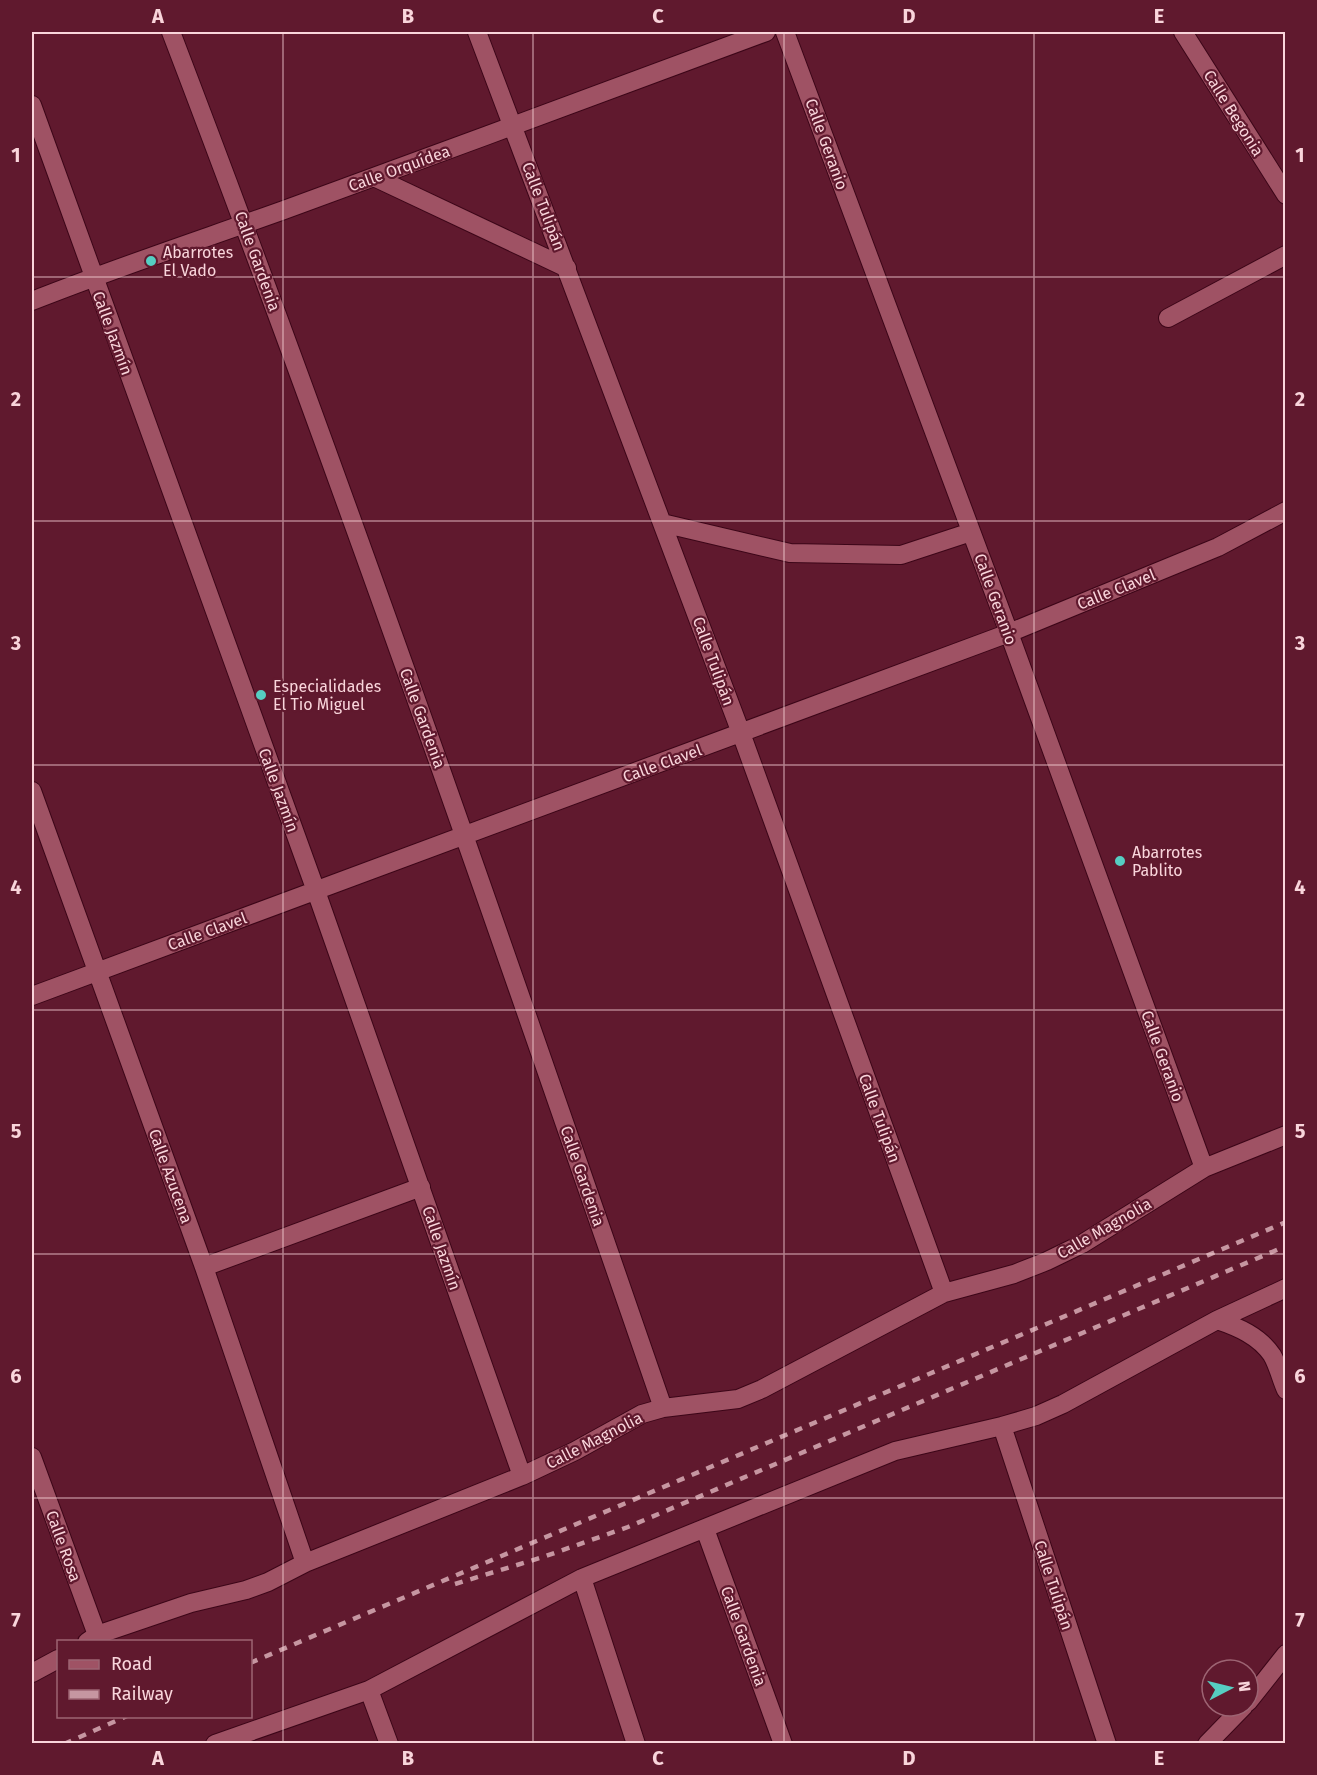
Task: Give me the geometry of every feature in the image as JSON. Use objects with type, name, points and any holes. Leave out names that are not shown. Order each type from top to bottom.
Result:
[{"type":"street","name":"Calle Gardenia","points":[[171,32],[244,224],[465,836],[663,1408]]},
{"type":"street","name":"Calle Tulipán","points":[[477,32],[741,733],[944,1293]]},
{"type":"street","name":"Calle Orquídea","points":[[32,300],[93,276],[514,126],[766,32]]},
{"type":"street","name":"Calle Geranio","points":[[785,32],[1009,633],[1204,1168]]},
{"type":"street","name":"Calle Begonia","points":[[1183,32],[1286,195]]},
{"type":"street","name":"Calle Jazmín","points":[[32,105],[316,891],[522,1476]]},
{"type":"street","points":[[374,177],[567,268]]},
{"type":"street","points":[[1168,318],[1286,255]]},
{"type":"street","name":"Calle Clavel","points":[[32,996],[1009,633],[1218,547],[1286,511]]},
{"type":"street","points":[[662,523],[790,553],[901,555],[971,532]]},
{"type":"street","name":"Calle Azucena","points":[[32,791],[204,1267],[305,1563]]},
{"type":"street","name":"Calle Magnolia","points":[[92,1638],[191,1603],[268,1582],[305,1563],[522,1476],[575,1451],[642,1414],[663,1408],[738,1399],[762,1389],[944,1293],[1014,1274],[1047,1261],[1082,1244],[1204,1168],[1286,1135]]},
{"type":"street","points":[[204,1267],[421,1187]]},
{"type":"street","points":[[215,1743],[369,1690],[582,1578],[895,1451],[1036,1416],[1063,1404],[1217,1320],[1286,1288]]},
{"type":"street","points":[[1217,1320],[1239,1328],[1258,1340],[1272,1356],[1286,1390]]},
{"type":"street","name":"Calle Tulipán","points":[[1002,1426],[1107,1743]]},
{"type":"street","name":"Calle Rosa","points":[[32,1457],[36,1483],[92,1638]]},
{"type":"street","name":"Calle Gardenia","points":[[705,1529],[783,1743]]},
{"type":"street","points":[[582,1578],[636,1743]]},
{"type":"street","points":[[1260,1687],[1286,1654]]},
{"type":"street","points":[[32,1673],[57,1660]]},
{"type":"street","points":[[369,1690],[389,1743]]},
{"type":"street","points":[[1207,1743],[1232,1718]]},
{"type":"railway","points":[[252,1662],[1286,1222]]},
{"type":"railway","points":[[455,1584],[543,1557],[628,1527],[1286,1246]]},
{"type":"railway","points":[[64,1744],[122,1718]]},
{"type":"place","name":"Abarrotes El Vado","points":[[151,261]]},
{"type":"place","name":"Especialidades El Tio Miguel","points":[[261,695]]},
{"type":"place","name":"Abarrotes Pablito","points":[[1120,861]]}]
